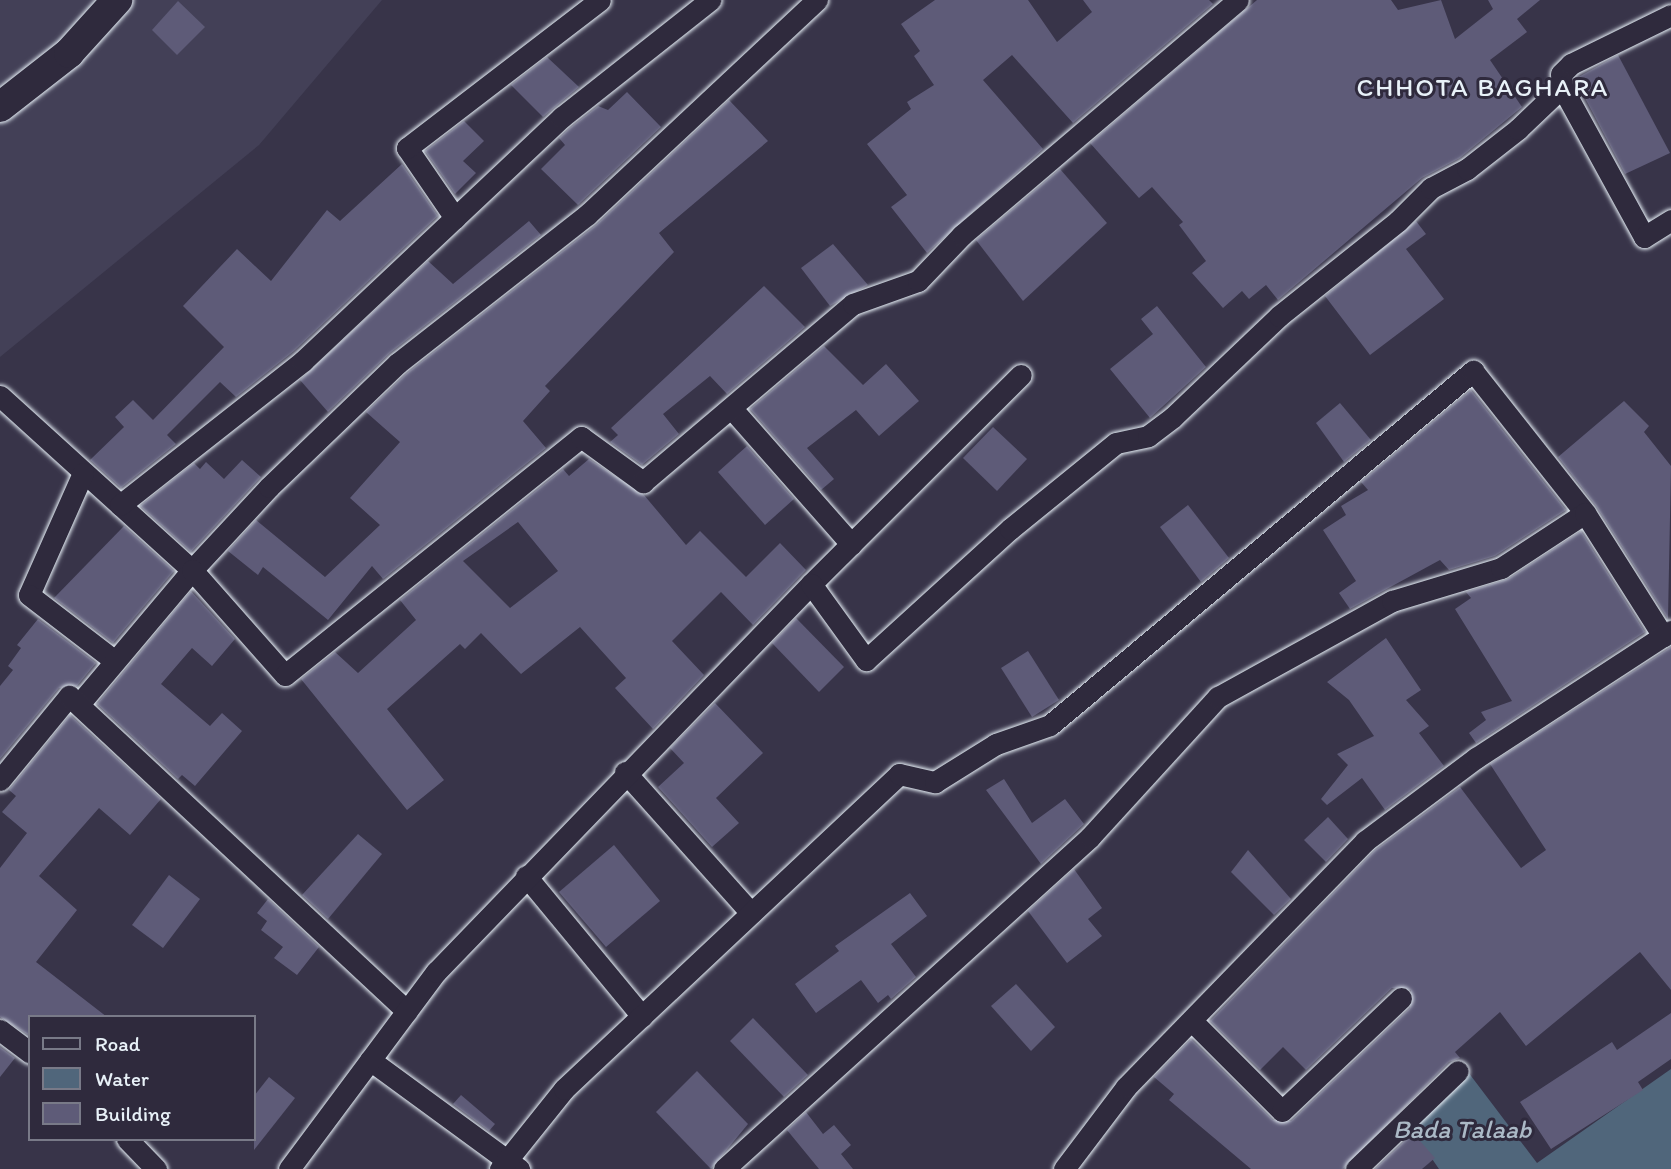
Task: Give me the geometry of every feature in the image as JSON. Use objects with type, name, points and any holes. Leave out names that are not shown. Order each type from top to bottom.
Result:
[{"type":"main road","points":[[0,107],[69,53],[117,0]]},
{"type":"street","points":[[455,218],[407,148],[600,0]]},
{"type":"street","points":[[120,505],[303,361],[562,117],[710,0]]},
{"type":"street","points":[[79,703],[192,570],[269,487],[398,363],[587,215],[817,0]]},
{"type":"street","points":[[0,396],[192,570],[285,675],[581,437],[643,482],[733,410],[853,304],[918,281],[962,235],[1238,0]]},
{"type":"street","points":[[1671,15],[1571,64],[1561,74],[1562,87],[1644,237],[1671,220]]},
{"type":"street","points":[[811,584],[866,660],[1010,528],[1116,443],[1148,436],[1173,417],[1279,316],[1398,221],[1431,188],[1467,169],[1507,137],[1562,87]]},
{"type":"street","points":[[370,1060],[509,1166],[564,1089],[899,774],[934,782],[996,744],[1050,725],[1473,371],[1585,513],[1667,634],[1476,758],[1365,841],[1126,1087],[1064,1169]]},
{"type":"street","points":[[289,1169],[407,1011],[526,876],[625,772],[1021,375]]},
{"type":"street","points":[[733,410],[851,544]]},
{"type":"street","points":[[83,473],[29,595],[115,661]]},
{"type":"street","points":[[724,1169],[1090,837],[1218,697],[1392,601],[1501,568],[1585,513]]},
{"type":"street","points":[[0,780],[69,695],[407,1011]]},
{"type":"street","points":[[625,772],[751,913]]},
{"type":"street","points":[[526,876],[642,1016]]},
{"type":"street","points":[[1192,1021],[1282,1111],[1401,998]]},
{"type":"street","points":[[0,1030],[28,1051]]},
{"type":"street","points":[[1356,1169],[1458,1071]]},
{"type":"street","points":[[129,1141],[156,1169]]},
{"type":"shaded area","points":[[0,0],[382,0],[259,145],[0,357]]},
{"type":"water","name":"Bada Talaab","points":[[1465,1068],[1537,1163],[1671,1069],[1671,1169],[1439,1169],[1410,1127]]},
{"type":"building","points":[[935,0],[1028,0],[1057,42],[1092,12],[1083,0],[1209,0],[1213,4],[1073,123],[1012,55],[983,80],[1043,149],[927,253],[891,207],[907,195],[867,144],[911,109],[907,102],[934,85],[914,56],[920,51],[901,24]]},
{"type":"building","points":[[1257,0],[1391,0],[1398,10],[1441,0],[1455,39],[1493,9],[1488,0],[1540,0],[1517,19],[1527,32],[1490,60],[1522,107],[1460,158],[1422,178],[1278,300],[1266,285],[1249,299],[1242,291],[1223,308],[1192,273],[1206,261],[1179,225],[1183,222],[1152,187],[1139,198],[1090,143]]},
{"type":"building","points":[[178,1],[205,27],[177,55],[152,30]]},
{"type":"building","points":[[1618,55],[1670,153],[1625,174],[1575,79]]},
{"type":"building","points":[[547,57],[579,87],[543,117],[511,85]]},
{"type":"building","points":[[627,92],[661,127],[578,205],[541,169],[565,145],[559,138],[571,127],[598,106],[608,110]]},
{"type":"building","points":[[729,100],[768,141],[659,233],[674,252],[545,386],[550,391],[523,421],[546,448],[383,579],[372,566],[328,620],[263,567],[258,575],[228,551],[256,520],[325,577],[380,525],[350,498],[400,442],[366,412],[407,373],[596,225]]},
{"type":"building","points":[[464,121],[484,141],[463,161],[476,173],[455,194],[425,151]]},
{"type":"building","points":[[402,164],[438,216],[294,351],[236,397],[220,382],[167,435],[176,444],[121,488],[90,460],[124,427],[115,417],[133,400],[153,420],[224,347],[183,306],[237,249],[271,281],[327,210],[340,221]]},
{"type":"building","points":[[1060,169],[1107,223],[1023,301],[976,240]]},
{"type":"building","points":[[529,221],[541,235],[390,353],[328,412],[300,380],[428,261],[453,284]]},
{"type":"building","points":[[1416,221],[1426,234],[1406,249],[1444,299],[1370,355],[1325,296]]},
{"type":"building","points":[[833,244],[868,285],[830,306],[801,268]]},
{"type":"building","points":[[764,286],[805,327],[727,394],[710,376],[663,414],[679,434],[642,465],[610,442],[618,435],[611,428]]},
{"type":"building","points":[[1157,306],[1206,367],[1150,418],[1110,369],[1153,334],[1141,319]]},
{"type":"building","points":[[824,346],[863,385],[886,364],[919,401],[879,436],[856,410],[807,448],[834,479],[821,490],[750,409]]},
{"type":"building","points":[[1471,390],[1566,510],[1495,556],[1449,570],[1440,560],[1350,609],[1339,593],[1356,581],[1323,530],[1346,515],[1341,506],[1368,490],[1361,482]]},
{"type":"building","points":[[1624,401],[1649,426],[1644,432],[1671,466],[1668,619],[1596,506],[1558,457]]},
{"type":"building","points":[[1340,403],[1371,440],[1344,462],[1316,423]]},
{"type":"building","points":[[993,427],[1027,459],[997,491],[963,458]]},
{"type":"building","points":[[747,446],[794,499],[765,525],[718,472]]},
{"type":"building","points":[[589,459],[644,495],[686,545],[700,531],[746,577],[780,543],[806,570],[753,625],[721,592],[672,641],[704,675],[653,729],[615,688],[626,678],[580,627],[521,674],[481,633],[465,649],[460,644],[387,709],[444,780],[407,810],[301,679],[335,652],[358,673],[416,620],[400,600],[563,469],[569,476]],"holes":[[[518,522],[558,571],[510,608],[463,561]]]},
{"type":"building","points":[[242,460],[261,477],[191,552],[140,506],[194,463],[200,469],[206,462],[224,479]]},
{"type":"building","points":[[1188,505],[1229,558],[1201,582],[1160,527]]},
{"type":"building","points":[[124,526],[174,571],[113,643],[54,598]]},
{"type":"building","points":[[1581,531],[1645,632],[1476,743],[1469,733],[1486,720],[1481,712],[1512,701],[1455,609],[1471,598],[1466,592],[1508,579]]},
{"type":"building","points":[[191,591],[235,639],[212,666],[192,648],[161,684],[210,726],[222,713],[242,731],[195,786],[182,775],[178,779],[97,704]]},
{"type":"building","points":[[796,618],[844,667],[819,692],[772,643]]},
{"type":"building","points":[[38,619],[96,663],[77,686],[59,688],[0,759],[0,686],[13,670],[8,666],[21,648],[17,645]]},
{"type":"building","points":[[1386,638],[1421,690],[1406,700],[1429,726],[1419,733],[1444,766],[1385,810],[1362,778],[1327,805],[1321,799],[1348,765],[1337,754],[1374,736],[1349,700],[1327,682]]},
{"type":"building","points":[[1671,647],[1671,990],[1640,952],[1526,1046],[1500,1012],[1455,1052],[1460,1058],[1449,1062],[1343,1169],[1251,1169],[1169,1100],[1174,1094],[1154,1077],[1191,1039],[1273,1120],[1291,1121],[1410,1008],[1411,990],[1392,988],[1306,1070],[1283,1047],[1260,1070],[1210,1021],[1374,851],[1460,787],[1521,868],[1546,850],[1490,764]]},
{"type":"building","points":[[1028,651],[1059,700],[1032,717],[1001,668]]},
{"type":"building","points":[[715,703],[763,753],[716,798],[739,823],[712,847],[658,787],[684,763],[670,748]]},
{"type":"building","points":[[70,715],[161,799],[130,835],[99,808],[39,876],[77,910],[36,962],[104,1015],[28,1015],[28,1035],[0,1017],[0,868],[27,833],[2,812],[16,796],[9,790]]},
{"type":"building","points":[[1004,779],[1032,823],[1065,799],[1084,824],[1041,864],[986,790]]},
{"type":"building","points":[[1328,817],[1348,839],[1326,862],[1304,840]]},
{"type":"building","points":[[358,834],[382,854],[328,919],[302,895]]},
{"type":"building","points":[[614,845],[660,901],[606,947],[559,892]]},
{"type":"building","points":[[1248,850],[1291,899],[1274,915],[1231,872]]},
{"type":"building","points":[[1074,869],[1102,908],[1088,919],[1102,936],[1067,963],[1028,911]]},
{"type":"building","points":[[169,875],[200,899],[163,948],[132,925]]},
{"type":"building","points":[[910,893],[927,916],[891,944],[916,977],[891,999],[888,995],[878,1003],[861,980],[816,1013],[795,984],[839,951],[835,946]]},
{"type":"building","points":[[268,899],[319,947],[297,975],[274,958],[283,947],[261,930],[267,921],[257,913]]},
{"type":"building","points":[[1016,984],[1055,1027],[1031,1051],[991,1006]]},
{"type":"building","points":[[1671,1013],[1671,1059],[1638,1082],[1643,1090],[1551,1149],[1520,1102],[1612,1042],[1617,1050]]},
{"type":"building","points":[[753,1018],[808,1075],[784,1097],[730,1041]]},
{"type":"building","points":[[0,1047],[15,1058],[0,1077]]},
{"type":"building","points":[[697,1071],[748,1124],[711,1169],[656,1112]]},
{"type":"building","points":[[269,1077],[295,1098],[254,1150],[256,1141],[256,1093]]},
{"type":"building","points":[[461,1095],[495,1124],[489,1131],[453,1104]]},
{"type":"building","points":[[806,1112],[823,1134],[834,1125],[851,1145],[841,1154],[853,1169],[819,1169],[787,1130]]},
{"type":"building","points":[[1413,1133],[1435,1158],[1422,1169],[1375,1169]]},
{"type":"district","name":"CHHOTA BAGHARA","points":[[1483,88]]}]
